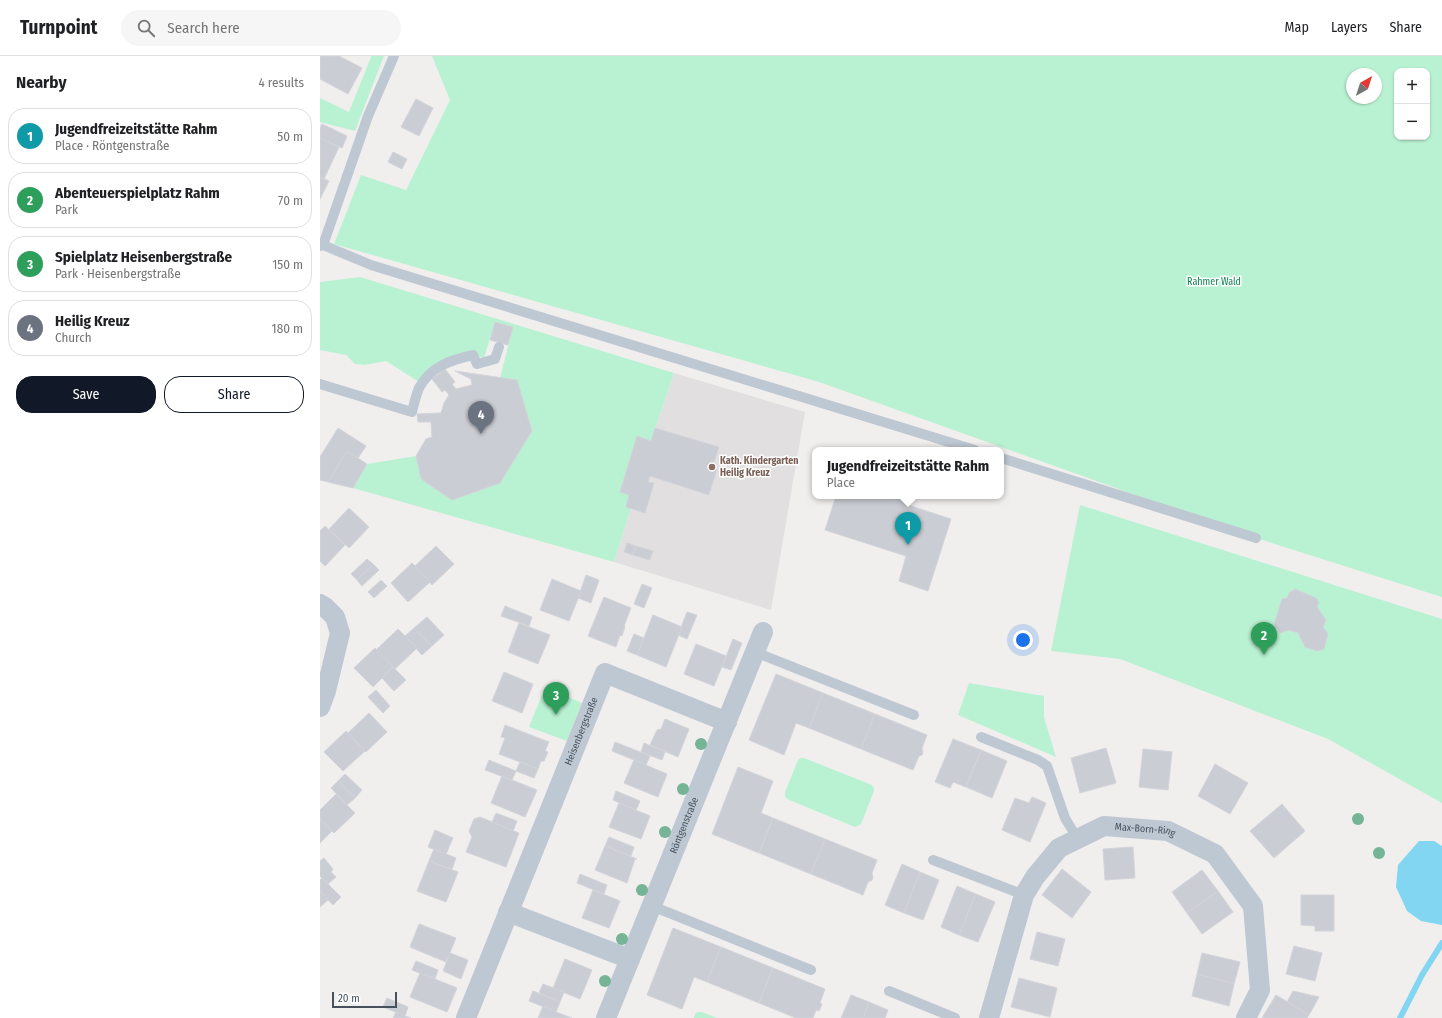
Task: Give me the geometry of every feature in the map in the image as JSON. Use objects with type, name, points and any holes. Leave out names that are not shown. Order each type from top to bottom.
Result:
[{"type":"street","points":[[320,604],[335,617],[340,633],[326,691],[320,707]]},
{"type":"street","name":"Röntgenstraße","points":[[606,1018],[763,632]]},
{"type":"street","name":"Heisenbergstraße","points":[[466,1018],[605,673],[727,722]]},
{"type":"street","name":"Max-Born-Ring","points":[[989,1018],[1024,895],[1035,877],[1059,848],[1104,826],[1168,831],[1215,854],[1252,906],[1260,990],[1246,1018]]},
{"type":"street","points":[[508,912],[630,959]]},
{"type":"lane","points":[[394,56],[368,116],[321,245],[379,267],[965,447]]},
{"type":"lane","points":[[320,384],[412,412],[419,388],[432,372],[451,360],[473,355],[477,364],[495,359],[499,347]]},
{"type":"lane","points":[[1004,459],[1256,538]]},
{"type":"lane","points":[[755,652],[914,715]]},
{"type":"lane","points":[[981,737],[1038,760],[1046,766],[1065,818],[1077,838]]},
{"type":"lane","points":[[934,860],[1024,895]]},
{"type":"lane","points":[[652,906],[811,970]]},
{"type":"lane","points":[[889,991],[955,1018]]},
{"type":"shaded area","name":"Kath. Kindergarten Heilig Kreuz","points":[[674,373],[805,412],[771,610],[614,562],[631,508],[626,507],[620,492],[637,436],[651,441]]},
{"type":"green space","points":[[370,56],[384,56],[355,131],[320,122],[320,98],[349,112],[371,57]]},
{"type":"green space","name":"Rahmer Wald","points":[[432,56],[1442,56],[1442,597],[1256,538],[819,382],[334,244],[361,175],[406,190],[450,100]]},
{"type":"green space","points":[[360,277],[674,373],[651,441],[637,437],[620,492],[629,495],[626,506],[631,508],[614,562],[353,488],[367,464],[416,456],[421,479],[452,500],[500,483],[532,430],[517,380],[500,378],[513,327],[495,322],[484,358],[478,356],[472,350],[451,356],[435,364],[419,382],[386,361],[365,365],[355,364],[346,355],[320,350],[320,282]]},
{"type":"green space","points":[[1080,505],[1442,619],[1442,803],[1328,739],[1120,659],[1051,651]]},
{"type":"green space","points":[[969,683],[1044,696],[1044,717],[1056,757],[958,715]]},
{"type":"green space","points":[[551,690],[582,703],[567,741],[529,727],[542,695]]},
{"type":"green space","points":[[801,758],[872,785],[874,791],[861,824],[855,827],[787,799],[785,792],[798,760]]},
{"type":"green space","points":[[702,1012],[717,1018],[694,1018],[695,1014]]},
{"type":"water","points":[[1419,841],[1434,841],[1442,846],[1442,925],[1421,921],[1407,911],[1396,887],[1398,865]]},
{"type":"building","points":[[320,56],[339,56],[362,68],[348,94],[320,79]]},
{"type":"building","points":[[416,99],[433,108],[419,136],[401,127]]},
{"type":"building","points":[[322,124],[347,136],[342,148],[320,138],[320,128]]},
{"type":"building","points":[[320,138],[339,147],[324,179],[320,177]]},
{"type":"building","points":[[393,152],[407,159],[402,169],[388,162]]},
{"type":"building","points":[[320,177],[329,181],[320,199]]},
{"type":"building","points":[[495,322],[513,327],[508,345],[490,340]]},
{"type":"building","points":[[445,369],[455,382],[452,384],[456,389],[472,385],[471,379],[455,371],[517,380],[532,431],[500,483],[452,500],[421,479],[416,456],[426,439],[432,437],[431,422],[418,422],[417,414],[441,413],[444,403],[449,395],[445,390],[442,392],[432,379]]},
{"type":"building","points":[[338,428],[366,446],[358,458],[347,451],[328,482],[320,480],[320,457]]},
{"type":"building","points":[[655,428],[719,447],[712,468],[717,469],[709,495],[650,476],[648,482],[654,483],[645,513],[626,507],[629,495],[620,492],[637,436],[651,441]]},
{"type":"building","points":[[347,451],[367,464],[353,488],[328,482]]},
{"type":"building","points":[[835,499],[907,499],[905,504],[951,519],[928,591],[899,581],[906,556],[825,530]]},
{"type":"building","points":[[349,508],[369,527],[349,548],[329,529]]},
{"type":"building","points":[[325,526],[345,545],[325,566],[320,561],[320,531]]},
{"type":"building","points":[[627,543],[636,546],[633,555],[624,552]]},
{"type":"building","points":[[436,546],[454,564],[432,585],[415,566]]},
{"type":"building","points":[[636,546],[653,551],[650,560],[633,555]]},
{"type":"building","points":[[367,559],[373,564],[357,580],[351,574]]},
{"type":"building","points":[[412,563],[430,582],[408,602],[391,583]]},
{"type":"building","points":[[373,564],[379,570],[362,586],[357,580]]},
{"type":"building","points":[[586,575],[599,580],[591,603],[578,598]]},
{"type":"building","points":[[552,579],[581,591],[569,621],[540,610]]},
{"type":"building","points":[[381,580],[387,586],[374,598],[368,592]]},
{"type":"building","points":[[642,584],[652,588],[644,608],[634,604]]},
{"type":"building","points":[[1295,589],[1316,598],[1319,603],[1317,607],[1326,620],[1323,627],[1328,634],[1324,649],[1317,651],[1305,647],[1298,633],[1289,630],[1280,633],[1274,625],[1282,599],[1287,598],[1289,593]]},
{"type":"building","points":[[604,597],[631,608],[622,636],[620,635],[616,647],[588,636]]},
{"type":"building","points":[[505,606],[532,617],[529,626],[501,616]]},
{"type":"building","points":[[687,612],[697,615],[687,639],[678,635]]},
{"type":"building","points":[[653,615],[682,627],[666,667],[637,655]]},
{"type":"building","points":[[427,617],[444,635],[432,646],[414,628]]},
{"type":"building","points":[[519,623],[550,635],[538,664],[508,652]]},
{"type":"building","points":[[414,628],[432,646],[422,655],[405,636]]},
{"type":"building","points":[[398,629],[417,648],[395,669],[376,650]]},
{"type":"building","points":[[634,634],[644,638],[637,655],[627,651]]},
{"type":"building","points":[[733,639],[742,643],[731,670],[722,667]]},
{"type":"building","points":[[696,644],[726,656],[714,686],[684,674]]},
{"type":"building","points":[[375,648],[393,667],[373,687],[354,668]]},
{"type":"building","points":[[393,667],[406,680],[394,691],[382,678]]},
{"type":"building","points":[[504,672],[533,684],[522,713],[492,701]]},
{"type":"building","points":[[776,674],[823,693],[809,728],[796,723],[784,755],[749,740]]},
{"type":"building","points":[[376,690],[390,706],[383,713],[368,697]]},
{"type":"building","points":[[823,693],[875,714],[861,749],[809,728]]},
{"type":"building","points":[[369,713],[387,732],[366,752],[348,733]]},
{"type":"building","points":[[875,714],[927,735],[922,748],[922,755],[919,756],[913,770],[861,749]]},
{"type":"building","points":[[665,719],[689,729],[678,757],[650,745],[657,730],[661,729]]},
{"type":"building","points":[[505,725],[549,742],[545,751],[548,752],[544,761],[541,761],[538,769],[499,754],[505,738],[501,737]]},
{"type":"building","points":[[346,731],[365,751],[343,771],[324,752]]},
{"type":"building","points":[[953,739],[981,750],[966,787],[953,782],[950,788],[935,782]]},
{"type":"building","points":[[615,742],[650,756],[646,765],[612,751]]},
{"type":"building","points":[[644,743],[665,752],[662,760],[641,752]]},
{"type":"building","points":[[1106,748],[1116,783],[1080,793],[1071,758]]},
{"type":"building","points":[[1143,749],[1172,752],[1168,790],[1139,787]]},
{"type":"building","points":[[981,750],[1007,761],[992,798],[966,787]]},
{"type":"building","points":[[489,760],[516,771],[512,780],[485,770]]},
{"type":"building","points":[[634,760],[667,774],[658,797],[624,783]]},
{"type":"building","points":[[520,762],[538,769],[534,778],[516,771]]},
{"type":"building","points":[[1215,764],[1248,783],[1230,814],[1198,796]]},
{"type":"building","points":[[738,767],[773,781],[761,813],[773,818],[759,853],[712,834]]},
{"type":"building","points":[[345,774],[362,790],[355,798],[338,781]]},
{"type":"building","points":[[502,776],[537,790],[525,817],[491,803]]},
{"type":"building","points":[[338,781],[355,798],[347,805],[331,788]]},
{"type":"building","points":[[616,791],[640,801],[636,810],[613,800]]},
{"type":"building","points":[[336,794],[355,813],[334,833],[320,819],[320,810]]},
{"type":"building","points":[[1032,797],[1046,803],[1030,842],[1002,830],[1015,798],[1029,803]]},
{"type":"building","points":[[619,803],[650,816],[641,839],[609,827]]},
{"type":"building","points":[[1282,804],[1305,831],[1274,858],[1250,831]]},
{"type":"building","points":[[496,813],[517,821],[513,831],[492,822]]},
{"type":"building","points":[[480,817],[519,833],[506,867],[466,852],[472,837],[469,831],[474,819]]},
{"type":"building","points":[[773,818],[825,839],[811,874],[759,853]]},
{"type":"building","points":[[320,819],[332,831],[320,843]]},
{"type":"building","points":[[435,830],[453,838],[446,854],[428,847]]},
{"type":"building","points":[[609,837],[634,847],[631,856],[605,846]]},
{"type":"building","points":[[825,839],[877,860],[872,873],[872,880],[868,882],[863,895],[811,874]]},
{"type":"building","points":[[605,846],[637,859],[635,859],[627,883],[595,870]]},
{"type":"building","points":[[1133,847],[1135,878],[1105,880],[1103,849]]},
{"type":"building","points":[[434,849],[456,858],[452,869],[429,861]]},
{"type":"building","points":[[324,858],[333,869],[331,872],[336,877],[328,884],[320,876],[320,861]]},
{"type":"building","points":[[429,861],[458,872],[446,902],[417,891]]},
{"type":"building","points":[[902,864],[920,872],[904,913],[885,905]]},
{"type":"building","points":[[1062,869],[1091,892],[1072,918],[1042,895]]},
{"type":"building","points":[[1202,870],[1218,891],[1187,913],[1172,892]]},
{"type":"building","points":[[920,872],[939,880],[923,920],[904,913]]},
{"type":"building","points":[[580,874],[607,885],[604,894],[577,883]]},
{"type":"building","points":[[322,878],[341,897],[333,905],[320,892],[320,880]]},
{"type":"building","points":[[957,886],[976,894],[959,935],[941,927]]},
{"type":"building","points":[[593,890],[620,901],[609,928],[582,918]]},
{"type":"building","points":[[320,891],[328,900],[320,907]]},
{"type":"building","points":[[1218,891],[1233,912],[1202,934],[1187,913]]},
{"type":"building","points":[[976,894],[995,902],[978,942],[959,935]]},
{"type":"building","points":[[1301,895],[1334,895],[1334,931],[1315,931],[1315,926],[1301,925]]},
{"type":"building","points":[[419,924],[456,938],[446,962],[410,947]]},
{"type":"building","points":[[673,928],[721,947],[707,982],[694,977],[682,1009],[647,995]]},
{"type":"building","points":[[1037,932],[1065,939],[1058,966],[1030,959]]},
{"type":"building","points":[[1294,946],[1322,953],[1315,981],[1286,974]]},
{"type":"building","points":[[721,947],[773,968],[759,1003],[707,982]]},
{"type":"building","points":[[450,953],[468,960],[461,979],[443,971]]},
{"type":"building","points":[[1202,953],[1240,962],[1234,984],[1197,974]]},
{"type":"building","points":[[565,959],[592,970],[580,999],[553,988]]},
{"type":"building","points":[[416,961],[438,970],[435,979],[412,970]]},
{"type":"building","points":[[773,968],[825,989],[820,1003],[822,1004],[819,1011],[816,1010],[813,1018],[796,1018],[759,1003]]},
{"type":"building","points":[[420,973],[457,988],[447,1012],[410,997]]},
{"type":"building","points":[[1197,974],[1234,984],[1229,1006],[1192,996]]},
{"type":"building","points":[[1019,978],[1057,988],[1050,1017],[1011,1007]]},
{"type":"building","points":[[543,984],[564,992],[560,1002],[539,993]]},
{"type":"building","points":[[533,991],[560,1002],[556,1012],[529,1001]]},
{"type":"building","points":[[1293,991],[1319,997],[1309,1015],[1287,1002]]},
{"type":"building","points":[[851,995],[869,1002],[863,1018],[841,1018]]},
{"type":"building","points":[[1276,995],[1309,1015],[1307,1018],[1262,1018]]},
{"type":"building","points":[[387,998],[408,1007],[405,1016],[383,1007]]},
{"type":"building","points":[[869,1002],[888,1010],[885,1018],[863,1018]]},
{"type":"building","points":[[543,1006],[556,1012],[572,1018],[538,1018]]},
{"type":"building","points":[[396,1012],[405,1016],[411,1018],[393,1018]]},
{"type":"waterway","points":[[1400,1018],[1422,975],[1442,943]]},
{"type":"place","name":"Heilig Kreuz","points":[[481,434]]},
{"type":"place","name":"Kath. Kindergarten Heilig Kreuz","points":[[712,467]]},
{"type":"place","name":"Jugendfreizeitstätte Rahm","points":[[908,545]]},
{"type":"place","name":"Abenteuerspielplatz Rahm","points":[[1264,655]]},
{"type":"place","name":"Spielplatz Heisenbergstraße","points":[[556,715]]}]
